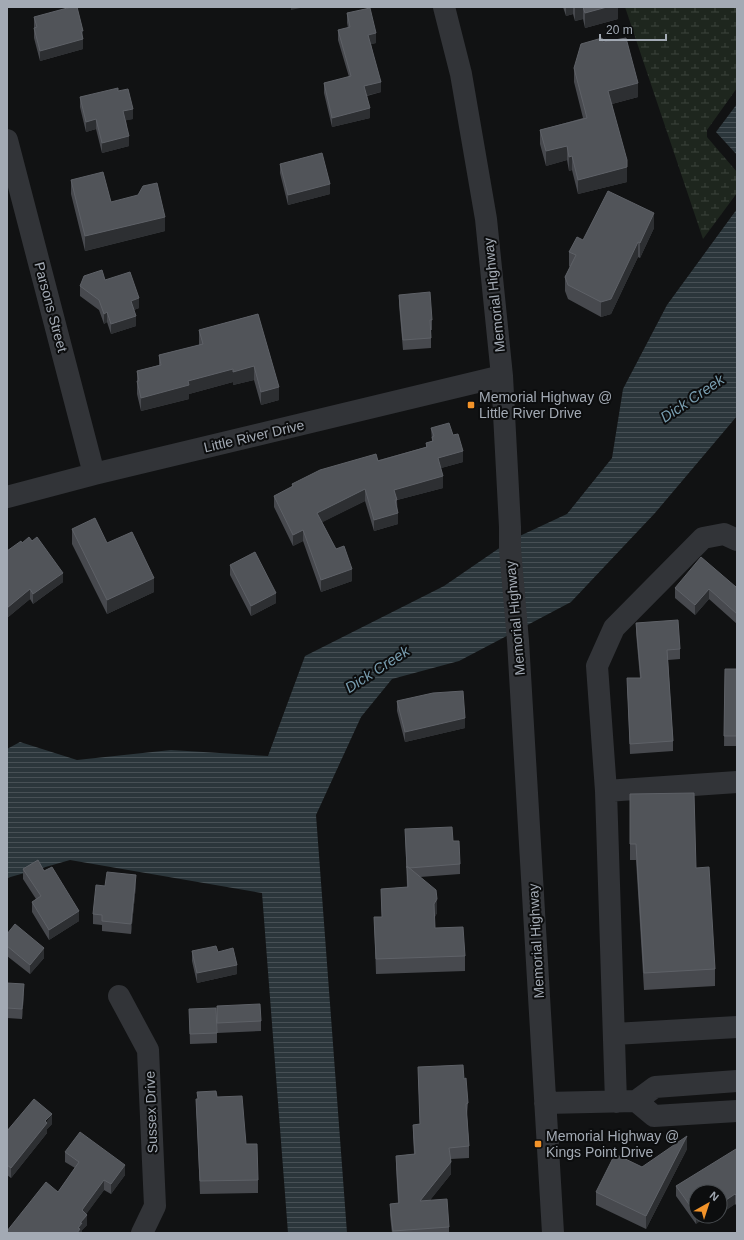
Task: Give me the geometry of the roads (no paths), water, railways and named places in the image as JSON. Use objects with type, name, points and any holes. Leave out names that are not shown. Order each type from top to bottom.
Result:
[{"type":"street","name":"Memorial Highway","points":[[444,7],[461,74],[486,219],[502,376],[510,549],[518,641],[553,1233]]},
{"type":"street","name":"Parsons Street","points":[[7,140],[94,474]]},
{"type":"street","name":"Little River Drive","points":[[7,497],[94,474],[502,376]]},
{"type":"street","points":[[626,1101],[614,1034],[606,791],[597,666],[614,628],[703,538],[724,534],[737,540]]},
{"type":"street","points":[[606,791],[737,782]]},
{"type":"street","name":"Sussex Drive","points":[[119,996],[148,1050],[155,1206],[142,1233]]},
{"type":"street","points":[[614,1034],[737,1027]]},
{"type":"street","points":[[545,1103],[626,1101],[655,1087],[737,1081]]},
{"type":"street","points":[[626,1101],[654,1116],[737,1111]]},
{"type":"water","points":[[737,104],[737,155],[716,132]]},
{"type":"water","name":"Dick Creek","points":[[737,209],[737,416],[655,513],[571,602],[459,661],[392,679],[361,717],[316,815],[347,1233],[288,1233],[262,893],[70,860],[7,878],[7,749],[20,742],[77,760],[171,750],[268,756],[305,656],[444,586],[511,540],[567,514],[612,458],[623,389],[667,305]]},
{"type":"place","name":"Memorial Highway @ Little River Drive","points":[[471,405]]},
{"type":"place","name":"Memorial Highway @ Kings Point Drive","points":[[538,1144]]}]
